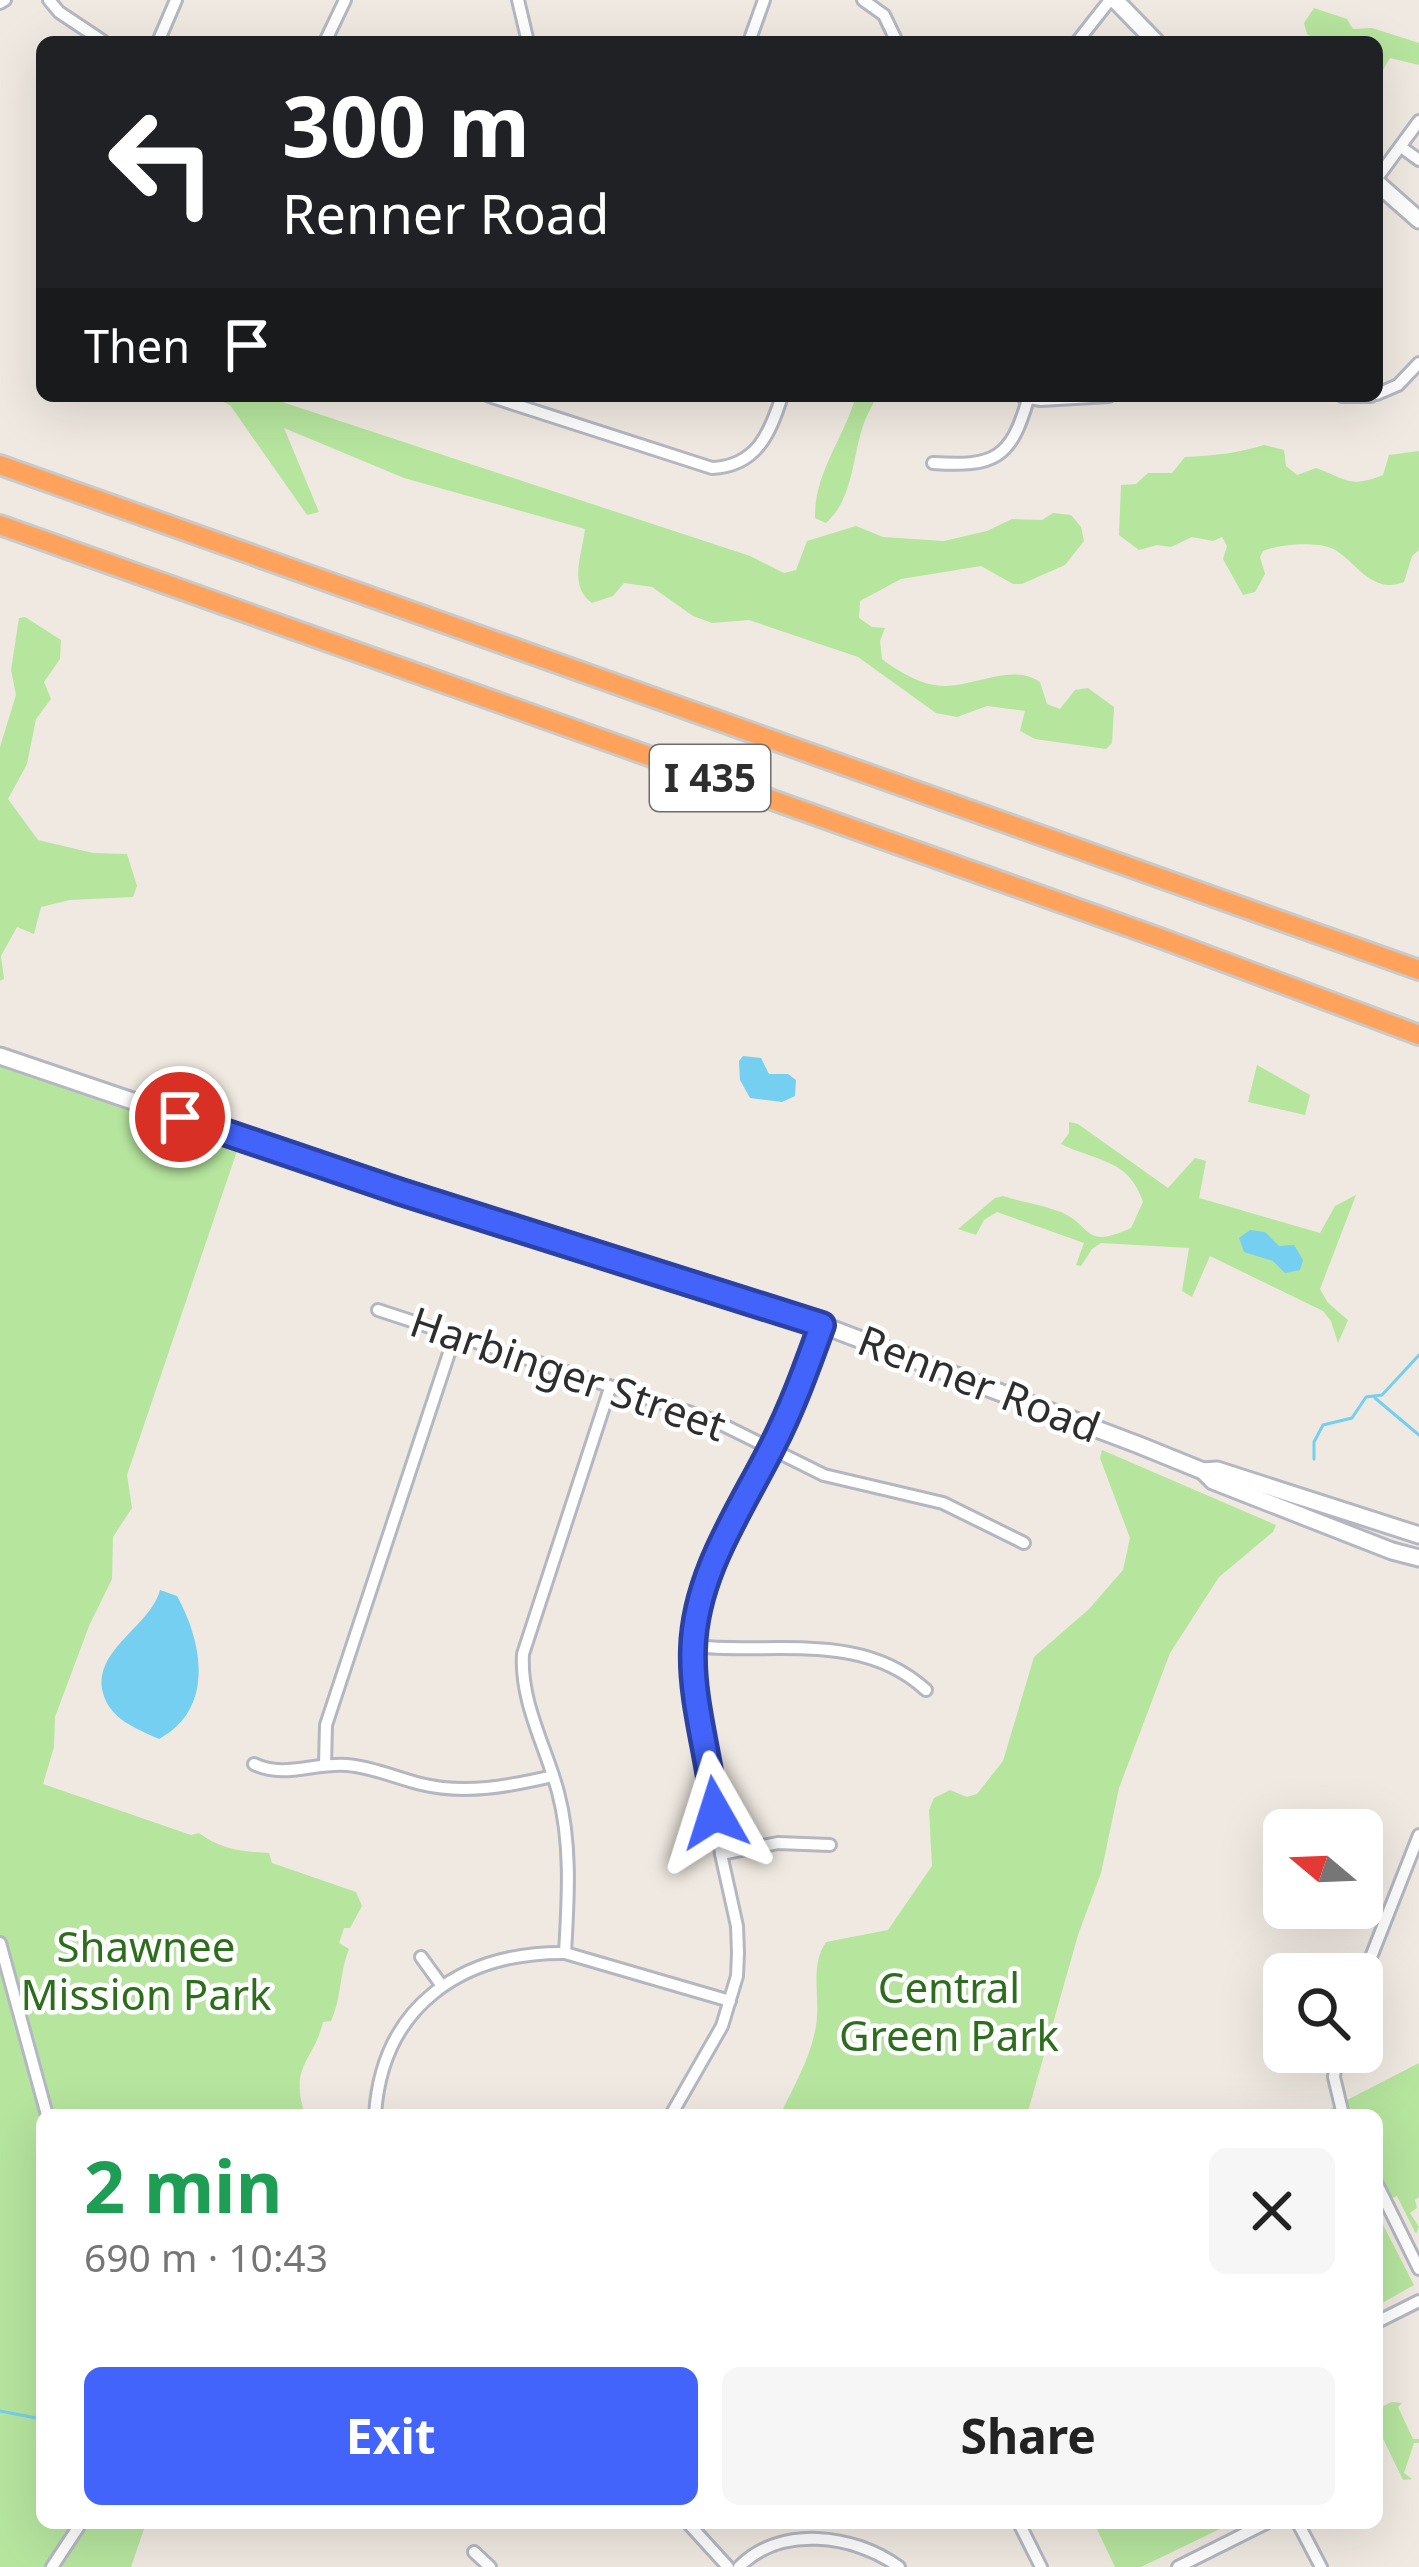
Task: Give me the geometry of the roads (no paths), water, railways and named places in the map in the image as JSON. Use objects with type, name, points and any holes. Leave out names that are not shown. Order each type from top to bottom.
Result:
[{"type":"highway","name":"I 435","points":[[0,465],[1419,970]]},
{"type":"highway","name":"I 435","points":[[0,525],[1419,1035]]},
{"type":"main road","points":[[1113,0],[1150,36]]},
{"type":"main road","points":[[1383,187],[1419,220]]},
{"type":"main road","name":"Renner Road","points":[[0,1056],[401,1192],[822,1325],[1419,1558]]},
{"type":"main road","name":"Renner Road","points":[[1203,1471],[1216,1469],[1419,1535]]},
{"type":"street","points":[[49,0],[92,36]]},
{"type":"street","points":[[161,36],[176,0]]},
{"type":"street","points":[[328,36],[345,0]]},
{"type":"street","points":[[518,0],[527,36]]},
{"type":"street","points":[[751,36],[764,0]]},
{"type":"street","points":[[862,0],[884,15],[894,36]]},
{"type":"street","points":[[1082,36],[1113,0]]},
{"type":"street","points":[[1383,172],[1419,121]]},
{"type":"street","points":[[1401,147],[1419,160]]},
{"type":"street","points":[[1383,391],[1397,385],[1419,363]]},
{"type":"street","points":[[508,402],[712,468],[742,461],[762,446],[780,402]]},
{"type":"street","points":[[933,464],[979,464],[1002,454],[1013,440],[1023,402]]},
{"type":"street","name":"Harbinger Street","points":[[378,1310],[712,1420],[836,1479],[943,1503],[1024,1543]]},
{"type":"street","points":[[674,2109],[722,2026],[736,1976],[737,1926],[695,1693],[693,1646],[703,1594],[719,1550],[772,1448],[822,1325]]},
{"type":"street","points":[[325,1765],[326,1725],[454,1338]]},
{"type":"street","points":[[565,1953],[567,1854],[553,1777],[524,1688],[523,1654],[610,1388]]},
{"type":"street","points":[[693,1646],[852,1652],[896,1669],[926,1690]]},
{"type":"street","points":[[254,1764],[278,1772],[325,1765],[363,1766],[423,1785],[466,1790],[553,1777]]},
{"type":"street","points":[[1373,1953],[1419,1835]]},
{"type":"street","points":[[722,1854],[778,1843],[830,1845]]},
{"type":"street","points":[[0,1943],[45,2109]]},
{"type":"street","points":[[376,2109],[380,2075],[391,2045],[416,2009],[468,1970],[512,1956],[565,1953],[730,2000]]},
{"type":"street","points":[[422,1957],[442,1986]]},
{"type":"street","points":[[1334,2073],[1340,2109]]},
{"type":"street","points":[[1383,2197],[1419,2269]]},
{"type":"street","points":[[1383,2319],[1419,2301]]},
{"type":"street","points":[[52,2567],[77,2529]]},
{"type":"street","points":[[693,2529],[728,2567]]},
{"type":"street","points":[[807,2529],[807,2537]]},
{"type":"street","points":[[1022,2529],[1041,2567]]},
{"type":"street","points":[[1178,2567],[1240,2529]]},
{"type":"street","points":[[1301,2529],[1321,2567]]},
{"type":"street","points":[[739,2567],[770,2546],[807,2537],[872,2553],[899,2567]]},
{"type":"street","points":[[474,2552],[490,2567]]},
{"type":"water","points":[[743,1056],[761,1058],[769,1074],[788,1074],[796,1080],[795,1096],[782,1102],[750,1098],[740,1080]]},
{"type":"water","points":[[1250,1230],[1265,1232],[1279,1246],[1294,1245],[1303,1260],[1300,1270],[1285,1273],[1273,1261],[1244,1252],[1239,1238]]},
{"type":"water","points":[[160,1590],[177,1596],[186,1614],[199,1674],[189,1711],[159,1739],[111,1710],[102,1678],[114,1651],[146,1615]]},
{"type":"waterway","points":[[1314,1459],[1314,1442],[1323,1425],[1352,1418],[1366,1397],[1382,1395],[1419,1355]]},
{"type":"waterway","points":[[1375,1398],[1419,1435]]},
{"type":"waterway","points":[[0,2411],[36,2418]]},
{"type":"park label","name":"Shawnee Mission Park","points":[[146,1971]]},
{"type":"park label","name":"Central Green Park","points":[[949,2012]]}]
